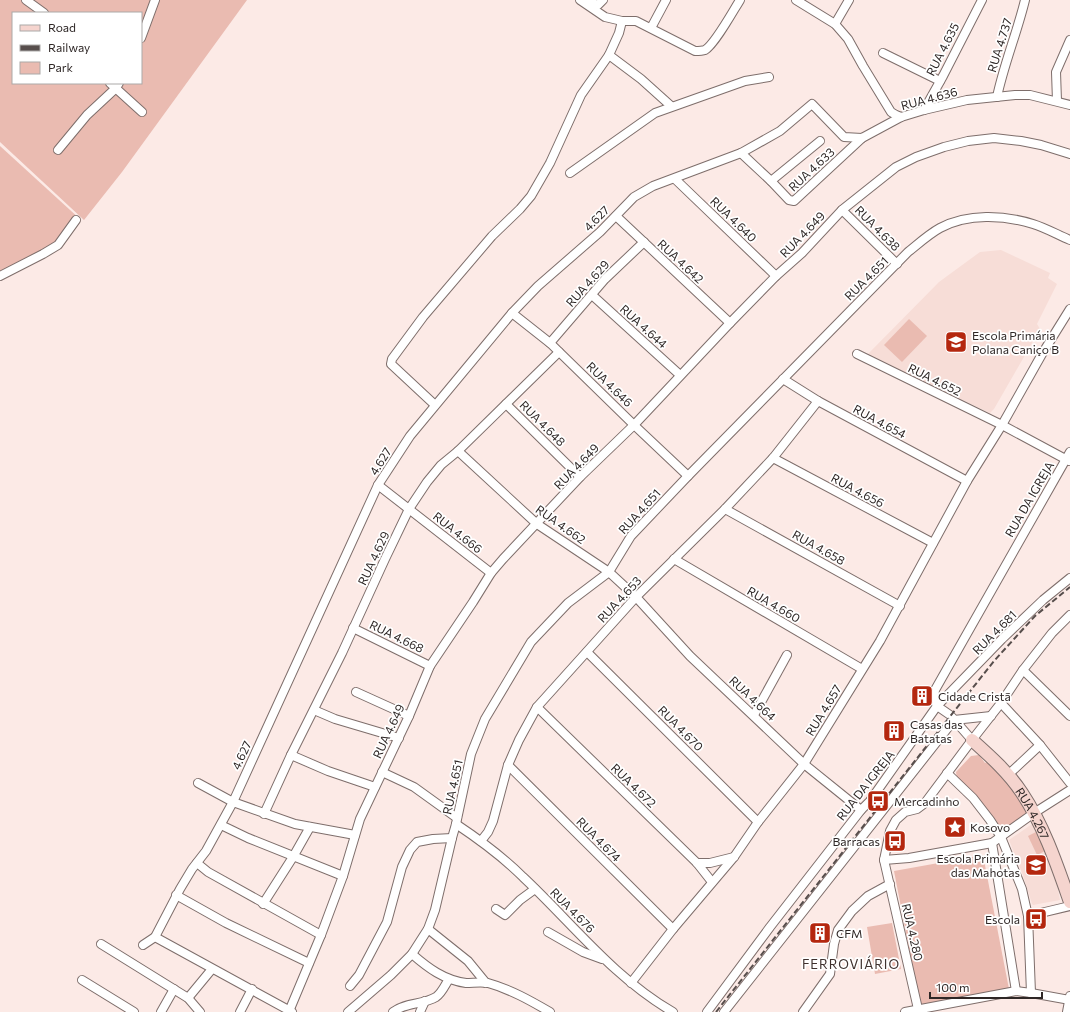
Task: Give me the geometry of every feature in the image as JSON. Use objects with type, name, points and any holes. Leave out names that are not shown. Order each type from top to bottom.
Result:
[{"type":"street","points":[[26,0],[43,12]]},
{"type":"street","points":[[142,35],[155,0]]},
{"type":"street","points":[[580,0],[605,17],[622,21],[636,21],[695,51],[705,50],[712,43],[740,0]]},
{"type":"street","points":[[585,0],[598,5],[603,0]]},
{"type":"street","points":[[651,28],[666,0]]},
{"type":"street","points":[[796,0],[835,24],[852,43],[863,66],[891,112],[901,117]]},
{"type":"street","points":[[835,24],[849,0]]},
{"type":"street","name":"RUA 4.635","points":[[924,110],[982,0]]},
{"type":"street","name":"RUA 4.737","points":[[998,97],[1002,73],[1025,0]]},
{"type":"street","points":[[435,405],[391,364],[392,359],[423,317],[487,241],[531,196],[550,163],[581,95],[609,55],[619,33],[622,21]]},
{"type":"street","points":[[1057,101],[1056,72],[1070,40]]},
{"type":"street","points":[[883,53],[940,81]]},
{"type":"street","points":[[609,55],[641,79],[672,106]]},
{"type":"street","points":[[570,173],[656,113],[672,106],[745,82],[769,77]]},
{"type":"street","points":[[58,150],[87,115],[115,85],[142,112]]},
{"type":"street","name":"RUA 4.636","points":[[862,138],[901,117],[967,100],[1030,95],[1070,105]]},
{"type":"street","name":"4.627","points":[[155,937],[176,896],[192,869],[206,851],[233,802],[378,485],[410,436],[512,313],[538,286],[600,232],[640,192],[741,153],[780,131],[812,104],[844,137],[862,138]]},
{"type":"street","name":"RUA 4.633","points":[[741,153],[789,200],[794,201],[862,138]]},
{"type":"street","name":"RUA 4.649","points":[[291,1011],[343,876],[360,819],[399,738],[430,666],[491,573],[580,477],[634,425],[776,276],[802,253],[850,202],[896,167],[916,157],[944,147],[968,141],[994,138],[1021,141],[1070,154]]},
{"type":"street","points":[[771,181],[820,141]]},
{"type":"street","name":"RUA 4.640","points":[[675,178],[776,276]]},
{"type":"street","name":"RUA 4.638","points":[[842,210],[897,264]]},
{"type":"street","name":"RUA 4.642","points":[[616,216],[730,323]]},
{"type":"street","name":"RUA 4.651","points":[[348,1012],[386,980],[412,954],[428,929],[435,910],[457,821],[471,754],[485,719],[531,642],[568,603],[609,572],[631,536],[908,252],[928,236],[941,228],[961,221],[978,217],[1000,217],[1034,224],[1070,240]]},
{"type":"street","points":[[0,276],[58,245],[76,220]]},
{"type":"street","name":"RUA 4.629","points":[[550,343],[605,279],[644,242]]},
{"type":"street","name":"RUA 4.644","points":[[592,295],[680,375]]},
{"type":"street","name":"RUA 4.657","points":[[631,983],[673,929],[734,857],[758,822],[804,764],[900,606],[967,481],[1002,425],[1025,382],[1070,309]]},
{"type":"street","name":"RUA 4.646","points":[[512,313],[550,343],[688,476]]},
{"type":"street","name":"RUA 4.629","points":[[264,814],[409,510],[427,482],[441,465],[458,451],[559,352]]},
{"type":"street","name":"RUA 4.652","points":[[857,354],[1002,425],[1068,460]]},
{"type":"street","name":"RUA 4.654","points":[[783,379],[818,402],[967,481]]},
{"type":"street","name":"RUA 4.653","points":[[481,841],[488,832],[493,821],[508,765],[519,740],[537,707],[636,597],[725,509],[772,458],[818,402]]},
{"type":"street","name":"RUA 4.648","points":[[506,404],[580,477]]},
{"type":"street","name":"RUA 4.662","points":[[458,451],[537,524],[609,572],[636,597]]},
{"type":"street","name":"RUA DA IGREJA","points":[[707,1012],[770,927],[861,810],[870,801],[936,704],[934,699],[936,690],[1068,460],[1070,452]]},
{"type":"street","name":"RUA 4.656","points":[[772,458],[933,543]]},
{"type":"street","name":"RUA 4.666","points":[[378,485],[491,573]]},
{"type":"street","name":"RUA 4.658","points":[[725,509],[900,606]]},
{"type":"street","name":"RUA 4.660","points":[[674,560],[862,669]]},
{"type":"street","name":"RUA 4.681","points":[[936,704],[1043,600],[1070,578]]},
{"type":"street","name":"RUA 4.664","points":[[636,597],[690,656],[804,764],[861,810]]},
{"type":"street","points":[[1070,615],[1052,633],[1023,670],[1001,703],[925,803],[917,809],[905,812],[896,820],[890,831],[884,860],[909,858],[992,843],[1034,813],[1070,790]]},
{"type":"street","name":"RUA 4.668","points":[[353,628],[430,666]]},
{"type":"street","name":"RUA 4.670","points":[[587,652],[758,822]]},
{"type":"street","points":[[754,715],[787,656]]},
{"type":"street","points":[[1023,670],[1070,716]]},
{"type":"street","points":[[356,692],[409,716]]},
{"type":"street","points":[[1001,703],[1040,745],[1070,783]]},
{"type":"street","points":[[936,704],[954,720],[972,740]]},
{"type":"street","name":"RUA 4.672","points":[[537,707],[697,863],[712,882]]},
{"type":"street","points":[[314,710],[335,719],[399,738]]},
{"type":"street","points":[[724,1012],[954,720],[990,716]]},
{"type":"street","name":"RUA 4.267","points":[[972,740],[1008,775],[1022,792],[1034,813],[1055,859],[1070,902]]},
{"type":"street","points":[[1008,775],[1040,745]]},
{"type":"street","points":[[291,755],[328,771],[375,787]]},
{"type":"street","name":"RUA 4.674","points":[[508,765],[673,929]]},
{"type":"street","name":"RUA 4.676","points":[[382,772],[414,787],[457,821],[522,876],[605,960],[631,983],[673,1012]]},
{"type":"street","points":[[947,773],[973,798],[990,820],[1000,837],[1022,889],[1028,916],[1031,993]]},
{"type":"street","points":[[198,783],[233,802],[264,814],[295,824],[355,835]]},
{"type":"street","points":[[221,825],[248,838],[343,876]]},
{"type":"street","points":[[263,904],[310,827]]},
{"type":"street","points":[[350,986],[359,975],[387,922],[402,867],[410,850],[417,842],[452,838]]},
{"type":"street","points":[[992,843],[1016,991]]},
{"type":"street","points":[[697,863],[710,863],[734,857]]},
{"type":"street","name":"RUA 4.280","points":[[884,860],[918,1009]]},
{"type":"street","points":[[197,863],[208,872],[263,904],[321,935]]},
{"type":"street","points":[[803,1012],[830,974],[834,944],[838,930],[852,911],[868,896],[890,884]]},
{"type":"street","points":[[496,909],[505,915],[520,900],[535,889]]},
{"type":"street","points":[[176,896],[226,923],[309,962]]},
{"type":"street","points":[[1028,916],[1070,906]]},
{"type":"street","points":[[428,929],[468,961],[486,983]]},
{"type":"street","points":[[548,932],[583,952],[605,960]]},
{"type":"street","points":[[143,945],[155,937],[291,1011]]},
{"type":"street","points":[[101,944],[188,998],[200,1012]]},
{"type":"street","points":[[412,954],[427,967],[449,979],[466,983],[486,983],[501,987],[550,1012]]},
{"type":"street","points":[[188,998],[212,969]]},
{"type":"street","points":[[393,1012],[404,1006],[434,998],[440,994],[449,979]]},
{"type":"street","points":[[82,980],[134,1012]]},
{"type":"street","points":[[161,1012],[174,989]]},
{"type":"street","points":[[240,1012],[252,989]]},
{"type":"street","points":[[905,1012],[1016,991],[1070,1000]]},
{"type":"street","points":[[1067,1012],[1070,996]]},
{"type":"street","points":[[420,1012],[425,1001]]},
{"type":"shaded area","name":"Escola Primária Polana Caniço B","points":[[1001,250],[1050,273],[1048,278],[1057,284],[1037,324],[1040,329],[994,409],[990,413],[867,355],[939,282],[980,252]]},
{"type":"shaded area","name":"Escola Primária das Mahotas","points":[[1032,824],[1035,825],[1054,869],[1060,900],[1033,905],[1009,840]]},
{"type":"green space","points":[[0,0],[247,0],[122,172],[84,220],[0,142]]},
{"type":"green space","points":[[0,146],[81,220],[64,238],[0,273]]},
{"type":"green space","points":[[909,319],[927,336],[902,362],[884,345]]},
{"type":"green space","points":[[979,755],[985,763],[987,762],[1006,782],[1028,810],[1027,816],[1005,830],[1003,827],[1000,829],[957,780],[956,772],[971,756]]},
{"type":"green space","points":[[1036,832],[1045,851],[1037,855],[1028,836]]},
{"type":"green space","points":[[983,855],[1009,989],[920,1005],[894,871]]},
{"type":"green space","points":[[892,923],[901,969],[875,974],[867,927]]},
{"type":"railway","points":[[716,1012],[994,661],[1035,616],[1070,587]]},
{"type":"place","name":"Escola Primária Polana Caniço B","points":[[956,342]]},
{"type":"place","name":"Cidade Cristã","points":[[922,696]]},
{"type":"place","name":"Casas das Batatas","points":[[894,731]]},
{"type":"place","name":"Mercadinho","points":[[878,801]]},
{"type":"place","name":"Kosovo","points":[[955,827]]},
{"type":"place","name":"Barracas","points":[[895,841]]},
{"type":"place","name":"Escola Primária das Mahotas","points":[[1036,865]]},
{"type":"place","name":"Escola","points":[[1036,919]]},
{"type":"place","name":"CFM","points":[[820,933]]},
{"type":"district","name":"FERROVIÁRIO","points":[[851,964]]}]
